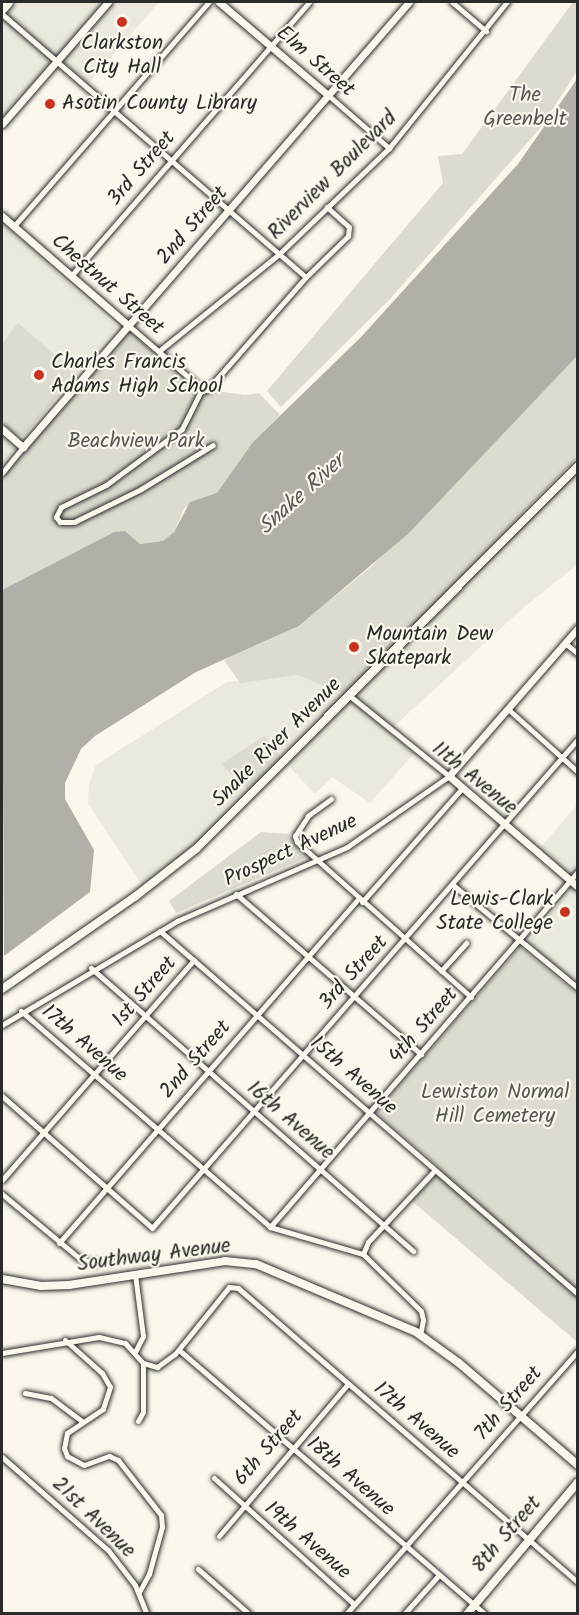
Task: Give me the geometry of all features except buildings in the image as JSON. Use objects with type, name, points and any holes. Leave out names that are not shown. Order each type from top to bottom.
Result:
[{"type":"main road","points":[[2,9],[8,2]]},
{"type":"main road","name":"Snake River Avenue","points":[[2,989],[175,867],[350,696],[578,466]]},
{"type":"main road","name":"Southway Avenue","points":[[2,1279],[52,1286],[225,1261],[247,1263],[374,1314],[420,1336],[459,1363],[521,1416]]},
{"type":"main road","points":[[521,1416],[578,1465]]},
{"type":"main road","name":"8th Street","points":[[467,1614],[527,1538],[578,1482]]},
{"type":"street","points":[[2,124],[108,2]]},
{"type":"street","points":[[14,226],[209,2]]},
{"type":"street","name":"Elm Street","points":[[219,2],[389,148]]},
{"type":"street","name":"3rd Street","points":[[71,276],[309,2]]},
{"type":"street","name":"2nd Street","points":[[2,473],[409,2]]},
{"type":"street","points":[[452,2],[486,31]]},
{"type":"street","name":"Riverview Boulevard","points":[[159,351],[279,254],[389,148],[486,31],[507,2]]},
{"type":"street","points":[[2,14],[306,278]]},
{"type":"street","points":[[213,445],[185,465],[74,522],[60,522],[56,517],[61,507],[106,485],[182,429],[202,389],[207,390],[350,231],[327,207]]},
{"type":"street","name":"Chestnut Street","points":[[2,216],[202,389]]},
{"type":"street","points":[[2,429],[23,447]]},
{"type":"street","name":"Prospect Avenue","points":[[2,1024],[90,968],[160,931],[369,834],[449,776],[578,628]]},
{"type":"street","points":[[565,643],[578,654]]},
{"type":"street","name":"11th Avenue","points":[[350,696],[449,776],[578,887]]},
{"type":"street","points":[[508,708],[578,772]]},
{"type":"street","name":"3rd Street","points":[[106,1187],[152,1228],[354,996],[406,940],[578,739]]},
{"type":"street","name":"2nd Street","points":[[59,1243],[257,1014],[462,788]]},
{"type":"street","points":[[331,799],[308,816],[295,836],[315,861],[471,997]]},
{"type":"street","name":"4th Street","points":[[270,1227],[578,871]]},
{"type":"street","points":[[453,885],[578,988]]},
{"type":"street","points":[[236,894],[421,1054]]},
{"type":"street","name":"15th Avenue","points":[[160,931],[578,1294]]},
{"type":"street","points":[[441,971],[466,943]]},
{"type":"street","name":"1st Street","points":[[2,1180],[194,960]]},
{"type":"street","name":"16th Avenue","points":[[90,968],[144,1018],[413,1251]]},
{"type":"street","name":"17th Avenue","points":[[21,1011],[270,1227],[363,1254]]},
{"type":"street","points":[[2,1096],[106,1187]]},
{"type":"street","points":[[420,1336],[423,1320],[421,1311],[363,1254],[383,1225],[435,1170]]},
{"type":"street","points":[[2,1194],[59,1243],[86,1262],[111,1260]]},
{"type":"street","points":[[135,1274],[143,1336],[135,1352]]},
{"type":"street","name":"17th Avenue","points":[[179,1350],[233,1286],[578,1582]]},
{"type":"street","points":[[2,1353],[65,1340],[113,1339],[135,1352],[143,1363],[143,1412],[138,1421]]},
{"type":"street","points":[[65,1340],[102,1373],[110,1387],[103,1409],[81,1421],[65,1436],[64,1448],[69,1459],[84,1465],[113,1457],[126,1468],[161,1515],[162,1527],[149,1574],[138,1592]]},
{"type":"street","points":[[143,1363],[157,1367],[179,1350]]},
{"type":"street","name":"18th Avenue","points":[[179,1350],[484,1614]]},
{"type":"street","name":"7th Street","points":[[346,1614],[463,1484],[577,1351]]},
{"type":"street","name":"6th Street","points":[[219,1536],[348,1384]]},
{"type":"street","points":[[25,1393],[51,1398],[81,1421]]},
{"type":"street","name":"21st Avenue","points":[[2,1457],[108,1550],[138,1592],[147,1614]]},
{"type":"street","name":"19th Avenue","points":[[214,1478],[245,1505],[245,1510],[354,1604]]},
{"type":"street","points":[[198,1569],[249,1614]]},
{"type":"street","points":[[404,1614],[438,1576]]},
{"type":"street","name":"18th Avenue","points":[[472,1605],[476,1614]]},
{"type":"shaded area","points":[[18,2],[159,2],[85,87],[56,61],[2,124],[2,20]]},
{"type":"shaded area","name":"Charles Francis Adams High School","points":[[2,223],[117,327],[24,436],[18,436],[2,422]]},
{"type":"shaded area","points":[[2,435],[14,449],[2,465]]},
{"type":"shaded area","points":[[577,466],[577,565],[523,608],[390,730],[415,752],[370,803],[332,777],[315,794],[285,762],[145,890],[88,803],[89,784],[96,765],[227,682],[297,675],[351,696]]},
{"type":"shaded area","name":"Lewis-Clark State College","points":[[577,805],[577,881],[540,848]]},
{"type":"shaded area","name":"Lewis-Clark State College","points":[[577,881],[577,984],[528,942]]},
{"type":"green space","name":"The Greenbelt","points":[[573,2],[577,2],[577,71],[542,126],[390,299],[281,407],[267,391],[443,183],[438,156],[462,154]]},
{"type":"green space","points":[[18,323],[70,368],[71,380],[24,436],[18,436],[2,422],[2,344]]},
{"type":"green space","name":"Beachview Park","points":[[129,326],[202,389],[245,395],[259,393],[280,415],[253,442],[217,494],[185,507],[174,532],[163,541],[140,544],[125,531],[114,532],[2,590],[2,473]]},
{"type":"green space","points":[[577,356],[577,458],[418,620],[350,696],[297,675],[240,683],[224,660],[299,626],[373,565]]},
{"type":"green space","points":[[264,736],[285,762],[249,791],[221,764]]},
{"type":"green space","points":[[261,832],[288,834],[310,856],[176,913],[169,901]]},
{"type":"green space","name":"Lewiston Normal Hill Cemetery","points":[[520,947],[577,994],[577,1342],[412,1201],[441,1169],[376,1112]]},
{"type":"water","name":"Snake River","points":[[577,79],[577,356],[409,533],[299,626],[196,672],[95,736],[81,749],[65,783],[65,799],[94,850],[90,892],[4,956],[2,590],[114,532],[125,531],[140,544],[163,541],[174,532],[190,502],[217,493],[253,442],[361,337],[518,164]]},
{"type":"place","name":"Clarkston City Hall","points":[[122,22]]},
{"type":"place","name":"Asotin County Library","points":[[50,104]]},
{"type":"place","name":"Charles Francis Adams High School","points":[[39,375]]},
{"type":"place","name":"Mountain Dew Skatepark","points":[[354,647]]},
{"type":"place","name":"Lewis-Clark State College","points":[[565,912]]}]
